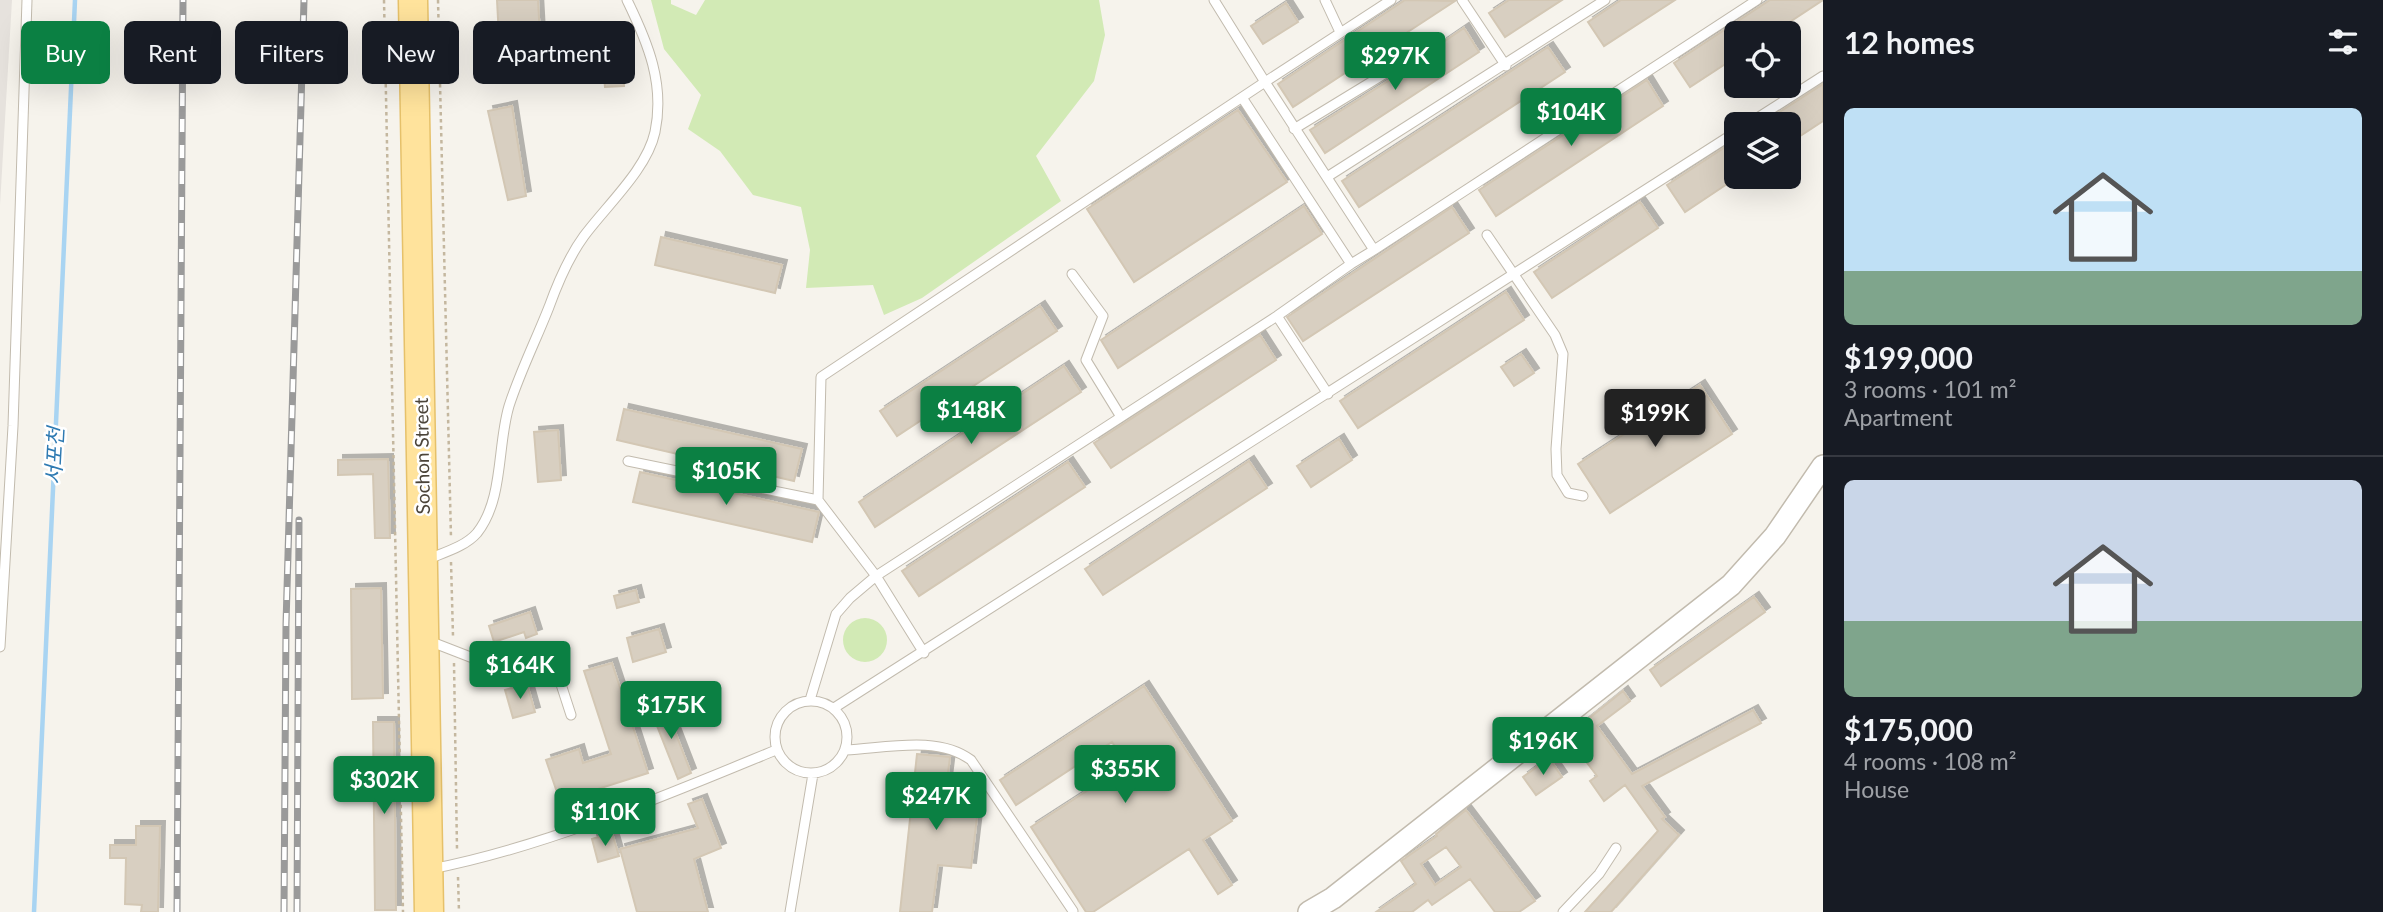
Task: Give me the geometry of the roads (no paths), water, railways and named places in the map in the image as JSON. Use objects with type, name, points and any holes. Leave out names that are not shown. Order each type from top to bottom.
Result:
[{"type":"main road","name":"Sochon Street","points":[[413,0],[429,912]]},
{"type":"street","points":[[1309,912],[1333,898],[1731,585],[1775,536],[1823,466]]},
{"type":"lane","points":[[0,647],[13,426],[27,0]]},
{"type":"lane","points":[[424,561],[469,541],[485,520],[495,487],[509,405],[561,276],[582,239],[646,160],[659,106],[658,85],[652,57],[627,0]]},
{"type":"lane","points":[[1214,0],[1294,129],[1374,250]]},
{"type":"lane","points":[[1325,0],[1340,32]]},
{"type":"lane","points":[[924,653],[876,576],[818,500],[821,377],[1391,0]]},
{"type":"lane","points":[[1462,0],[1506,66]]},
{"type":"lane","points":[[1327,177],[1506,66],[1605,0]]},
{"type":"lane","points":[[810,700],[836,614],[876,576],[919,551],[1277,316],[1351,264],[1757,0]]},
{"type":"lane","points":[[1294,129],[1434,43]]},
{"type":"lane","points":[[1767,112],[1823,76]]},
{"type":"lane","points":[[1243,99],[1351,264]]},
{"type":"lane","points":[[835,708],[1724,140]]},
{"type":"lane","points":[[1487,235],[1555,335],[1563,354],[1558,403],[1557,475],[1567,493],[1583,496]]},
{"type":"lane","points":[[1072,275],[1103,316],[1086,359],[1121,417]]},
{"type":"lane","points":[[1277,316],[1328,394]]},
{"type":"lane","points":[[628,461],[818,500]]},
{"type":"lane","points":[[424,640],[478,660],[557,672],[570,715]]},
{"type":"lane","points":[[810,700],[835,708],[846,724],[846,750],[835,766],[813,774],[791,768],[776,750],[775,727],[788,708],[810,700]]},
{"type":"lane","points":[[846,750],[936,746],[957,750],[971,760],[1073,911]]},
{"type":"lane","points":[[428,869],[536,840],[688,786],[776,750]]},
{"type":"lane","points":[[789,912],[813,774]]},
{"type":"lane","points":[[1563,912],[1599,874],[1616,848]]},
{"type":"waterway","name":"서포천","points":[[34,912],[75,0]]},
{"type":"railway","points":[[177,912],[183,0]]},
{"type":"railway","points":[[284,912],[286,624],[304,0]]},
{"type":"railway","points":[[297,912],[299,520]]}]
